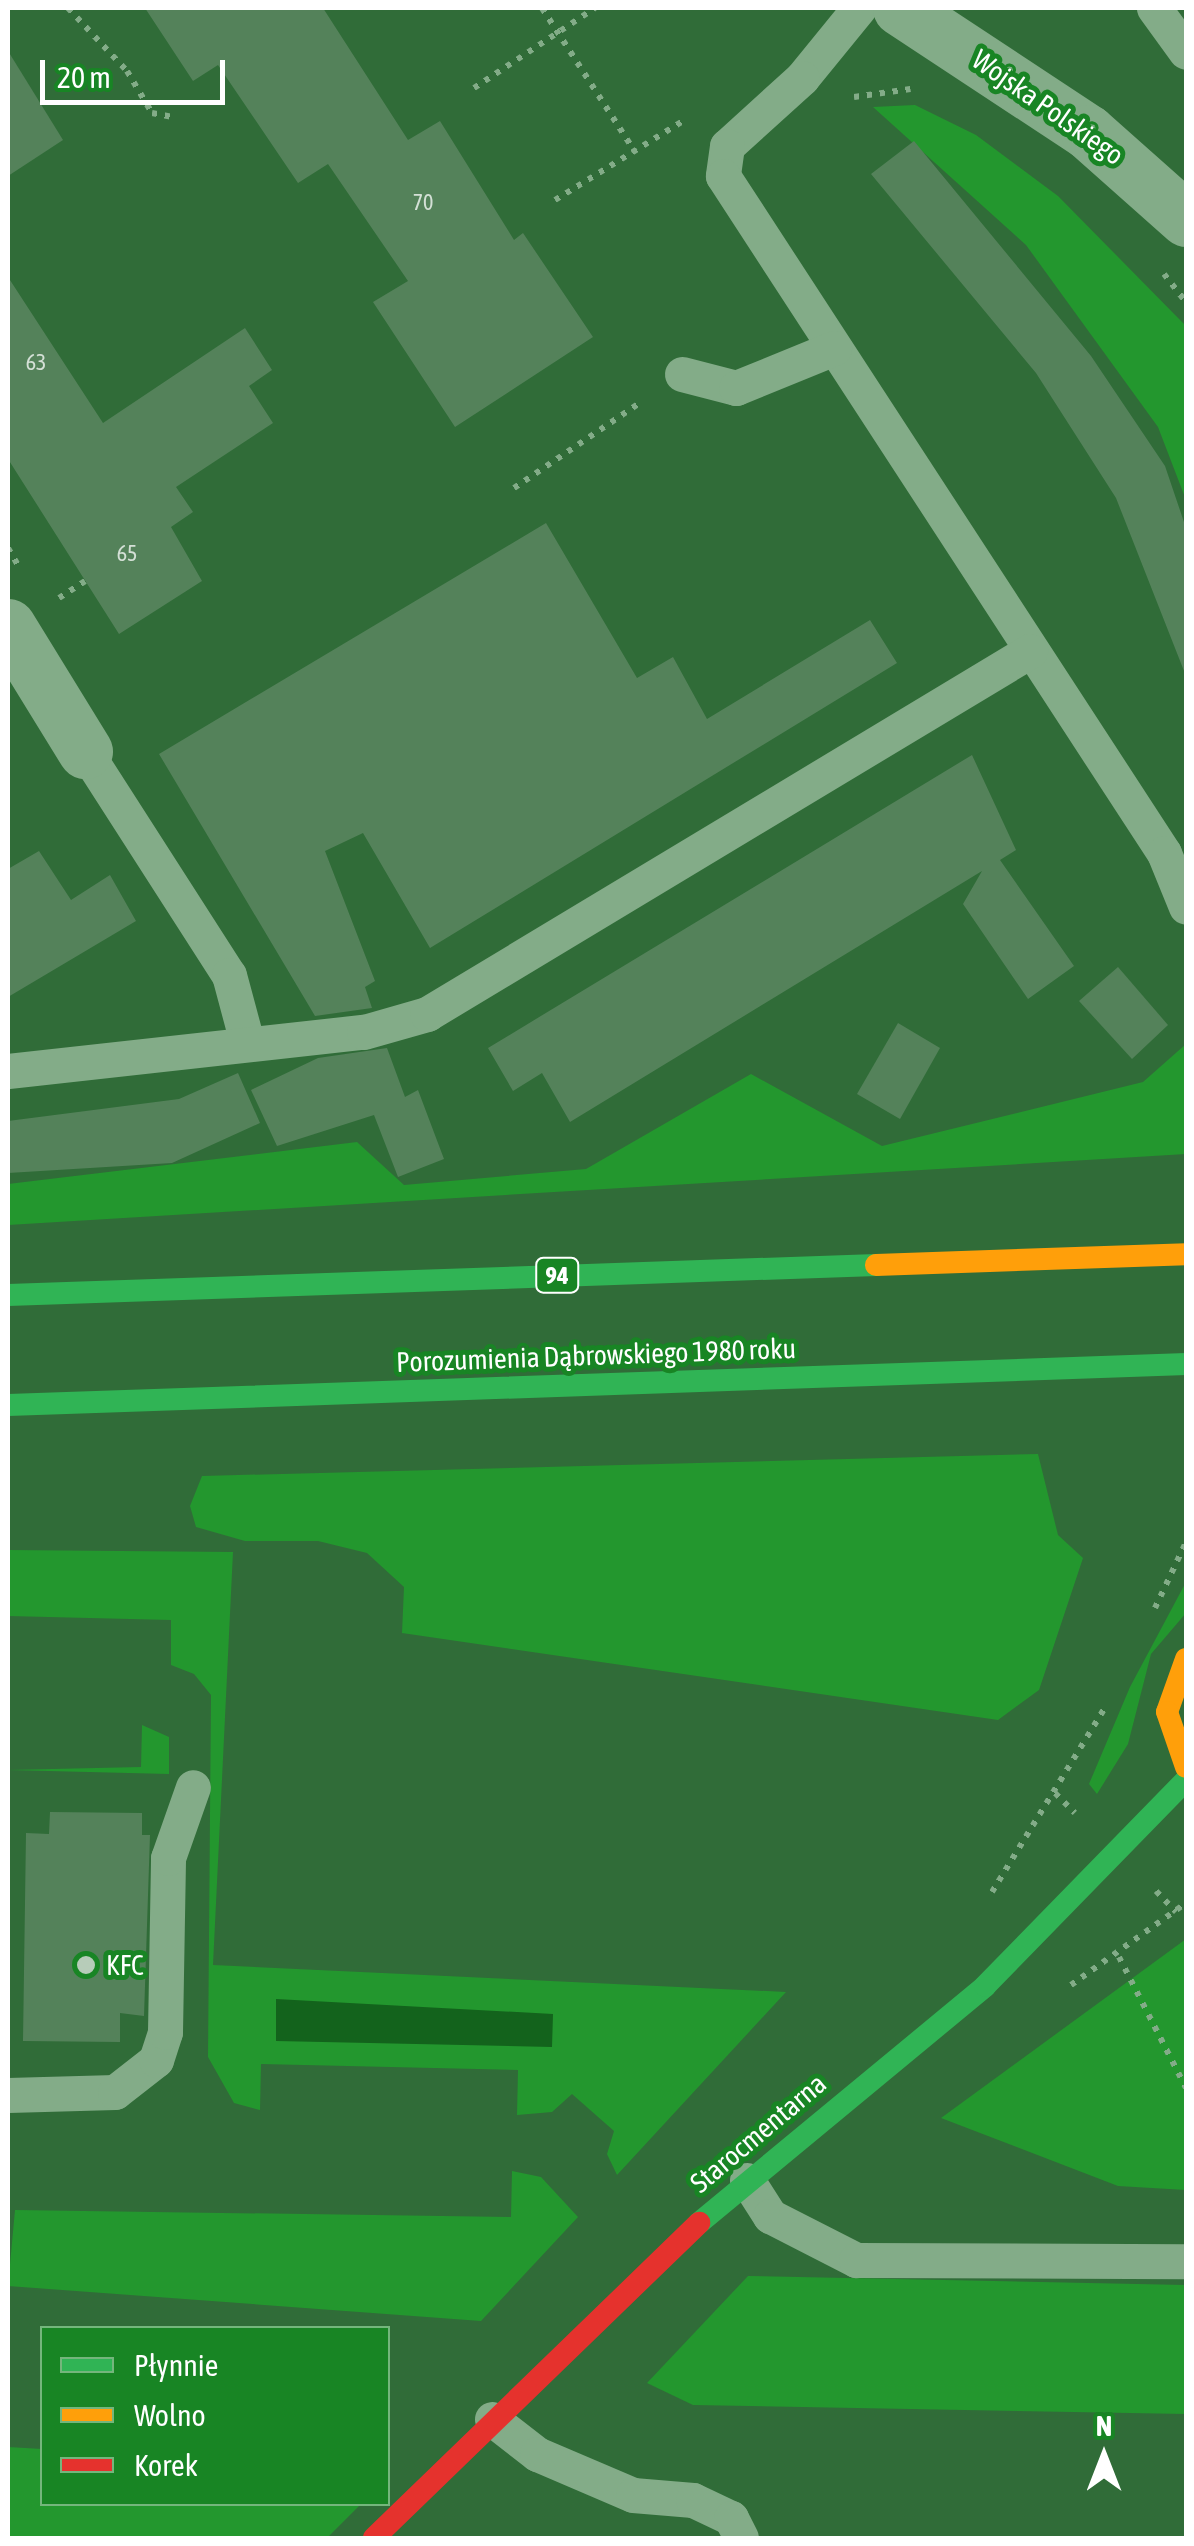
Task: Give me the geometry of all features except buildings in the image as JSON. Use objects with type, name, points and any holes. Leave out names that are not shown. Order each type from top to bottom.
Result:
[{"type":"main road","name":"94","points":[[8,1295],[1186,1254]]},
{"type":"main road","name":"Porozumienia Dąbrowskiego 1980 roku","points":[[8,1406],[1186,1364]]},
{"type":"main road","points":[[1186,1659],[1167,1712],[1186,1767]]},
{"type":"main road","name":"Starocmentarna","points":[[374,2538],[492,2419],[747,2180],[985,1986],[1186,1780]]},
{"type":"street","name":"Wojska Polskiego","points":[[931,15],[1088,132],[1186,219]]},
{"type":"street","points":[[26,616],[85,750]]},
{"type":"lane","points":[[859,8],[802,78],[733,139],[721,166],[834,348],[1164,853],[1186,907]]},
{"type":"lane","points":[[1154,8],[1186,52]]},
{"type":"lane","points":[[682,374],[736,388],[834,348]]},
{"type":"lane","points":[[8,1072],[247,1042],[364,1032],[427,1014],[1030,651]]},
{"type":"lane","points":[[85,750],[229,975],[247,1042]]},
{"type":"lane","points":[[8,2095],[116,2092],[156,2060],[166,2032],[168,1858],[193,1786]]},
{"type":"lane","points":[[747,2180],[770,2216],[856,2260],[1186,2261]]},
{"type":"lane","points":[[492,2419],[536,2454],[633,2495],[706,2506],[732,2518],[741,2538]]},
{"type":"path","points":[[68,8],[127,71],[152,113],[176,118]]},
{"type":"path","points":[[542,8],[635,152]]},
{"type":"path","points":[[474,88],[594,8]]},
{"type":"path","points":[[838,106],[875,90],[924,93]]},
{"type":"path","points":[[555,200],[697,111]]},
{"type":"path","points":[[1152,260],[1186,302]]},
{"type":"path","points":[[514,488],[682,374]]},
{"type":"path","points":[[26,616],[85,581]]},
{"type":"path","points":[[1002,1864],[1054,1793],[1091,1728]]},
{"type":"path","points":[[1054,1793],[1080,1818]]},
{"type":"path","points":[[1150,1886],[1176,1912]]},
{"type":"path","points":[[1083,1982],[1186,1903]]},
{"type":"path","points":[[1119,1957],[1186,2088]]},
{"type":"shaded area","points":[[915,105],[976,135],[1058,196],[1185,325],[1186,500],[1158,427],[1026,245],[873,107]]},
{"type":"shaded area","points":[[1186,1044],[1186,1154],[8,1225],[8,1184],[357,1142],[404,1185],[586,1169],[751,1074],[882,1146],[1143,1082]]},
{"type":"shaded area","points":[[1038,1454],[1058,1535],[1083,1558],[1039,1690],[998,1720],[402,1633],[404,1587],[367,1553],[318,1541],[245,1541],[196,1527],[190,1506],[202,1476]]},
{"type":"shaded area","points":[[8,1550],[233,1552],[213,1965],[786,1992],[617,2175],[607,2154],[614,2131],[572,2094],[552,2112],[517,2115],[518,2070],[261,2064],[260,2110],[234,2103],[208,2057],[211,1695],[194,1674],[171,1665],[171,1620],[8,1616]]},
{"type":"shaded area","points":[[1186,1582],[1186,1613],[1151,1654],[1128,1744],[1097,1794],[1089,1784],[1130,1687]]},
{"type":"shaded area","points":[[142,1725],[169,1737],[169,1774],[8,1770],[141,1767]]},
{"type":"shaded area","points":[[1186,1939],[1186,2190],[1118,2186],[941,2118]]},
{"type":"shaded area","points":[[276,1999],[553,2014],[552,2047],[276,2041]]},
{"type":"shaded area","points":[[512,2171],[541,2177],[578,2217],[481,2321],[8,2286],[15,2210],[511,2217]]},
{"type":"shaded area","points":[[748,2276],[1186,2285],[1186,2414],[693,2405],[647,2383]]},
{"type":"shaded area","points":[[8,2447],[40,2449],[40,2506],[359,2506],[327,2538],[8,2538]]},
{"type":"traffic: fast","points":[[8,1295],[876,1265]]},
{"type":"traffic: fast","points":[[8,1405],[1186,1364]]},
{"type":"traffic: fast","points":[[699,2223],[985,1986],[1186,1780]]},
{"type":"traffic: slow","points":[[876,1265],[1186,1254]]},
{"type":"traffic: slow","points":[[1186,1659],[1167,1712],[1186,1767]]},
{"type":"traffic: jam","points":[[374,2538],[699,2223]]},
{"type":"place","name":"KFC","points":[[86,1965]]}]
